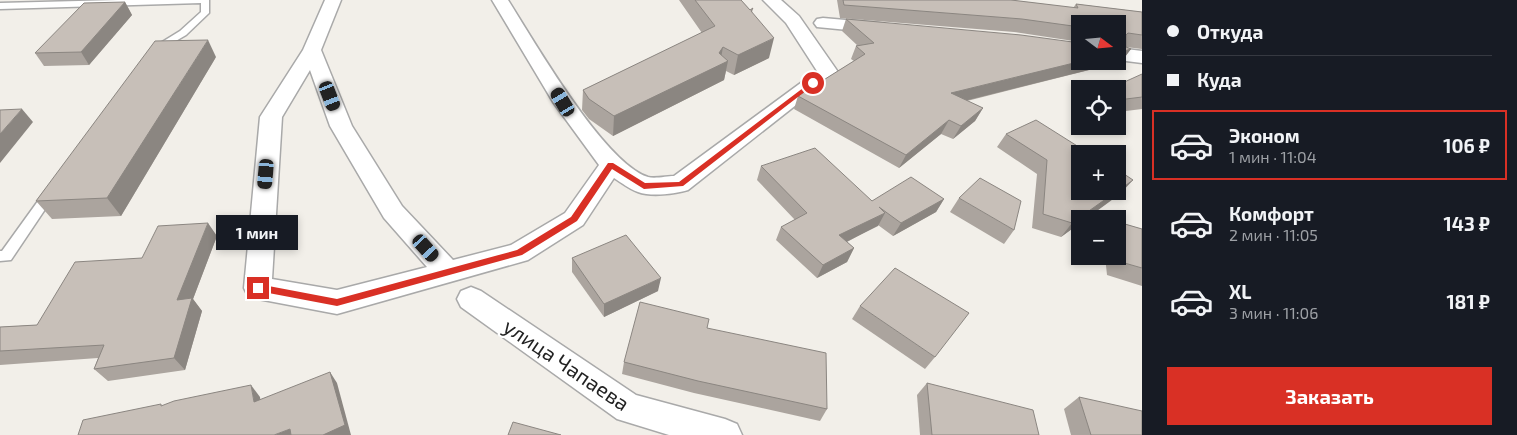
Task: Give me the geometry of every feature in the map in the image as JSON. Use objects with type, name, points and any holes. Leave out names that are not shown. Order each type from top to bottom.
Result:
[{"type":"street","points":[[333,0],[312,50],[271,117],[258,288],[337,302],[519,253],[574,219],[611,165]]},
{"type":"street","points":[[500,0],[563,102],[611,165],[644,186],[680,184],[828,72],[793,20],[771,0]]},
{"type":"street","points":[[822,23],[899,30]]},
{"type":"street","points":[[312,50],[341,126],[394,212],[448,272]]},
{"type":"street","points":[[1126,55],[1142,57]]},
{"type":"street","name":"улица Чапаева","points":[[471,299],[628,408],[726,435]]},
{"type":"lane","points":[[0,6],[205,0],[205,13],[184,33],[154,51],[148,59]]},
{"type":"lane","points":[[0,256],[6,256],[56,184]]},
{"type":"building","points":[[695,0],[741,0],[750,10],[753,8],[751,11],[774,38],[738,55],[723,47],[719,53],[728,61],[614,116],[589,99],[583,90],[715,26]]},
{"type":"building","points":[[843,0],[1011,0],[1078,8],[1076,4],[1142,12],[1142,35],[1128,33],[1126,35],[1126,15],[1071,15],[1071,26],[1022,19],[844,5]]},
{"type":"building","points":[[125,2],[81,52],[35,53],[84,3]]},
{"type":"building","points":[[846,19],[1021,35],[1071,42],[1071,64],[951,93],[983,108],[961,126],[949,120],[906,155],[798,96],[865,54],[856,46],[874,43]]},
{"type":"building","points":[[208,40],[107,198],[36,201],[155,41]]},
{"type":"building","points":[[1142,74],[1142,97],[1126,99],[1126,81]]},
{"type":"building","points":[[22,109],[0,134],[0,110]]},
{"type":"building","points":[[1036,120],[1076,145],[1071,145],[1071,200],[1104,200],[1090,210],[1071,210],[1071,223],[1043,214],[1047,160],[1006,134]]},
{"type":"building","points":[[815,148],[872,201],[911,177],[944,199],[901,223],[879,207],[885,213],[839,235],[854,248],[823,265],[781,227],[807,213],[761,166]]},
{"type":"building","points":[[1126,175],[1133,180],[1126,185]]},
{"type":"building","points":[[980,178],[1021,201],[1014,230],[959,198]]},
{"type":"building","points":[[208,223],[177,300],[192,298],[174,358],[94,369],[104,345],[0,351],[0,327],[37,325],[75,262],[142,258],[158,226]]},
{"type":"building","points":[[1126,224],[1142,229],[1142,268],[1126,263]]},
{"type":"building","points":[[626,235],[661,278],[604,304],[572,258]]},
{"type":"building","points":[[895,268],[969,313],[935,357],[860,306]]},
{"type":"building","points":[[640,302],[709,319],[707,328],[826,353],[827,409],[698,381],[624,362]]},
{"type":"building","points":[[330,372],[345,425],[323,435],[291,435],[290,429],[274,435],[78,435],[83,420],[161,404],[161,406],[174,401],[251,385],[254,402]]},
{"type":"building","points":[[927,383],[1033,410],[1039,435],[932,435]]},
{"type":"building","points":[[1079,397],[1142,411],[1142,435],[1091,435]]},
{"type":"building","points":[[513,422],[561,435],[508,435]]},
{"type":"route","points":[[258,288],[337,302],[519,253],[574,219],[611,165],[644,186],[680,184],[813,83]]}]
